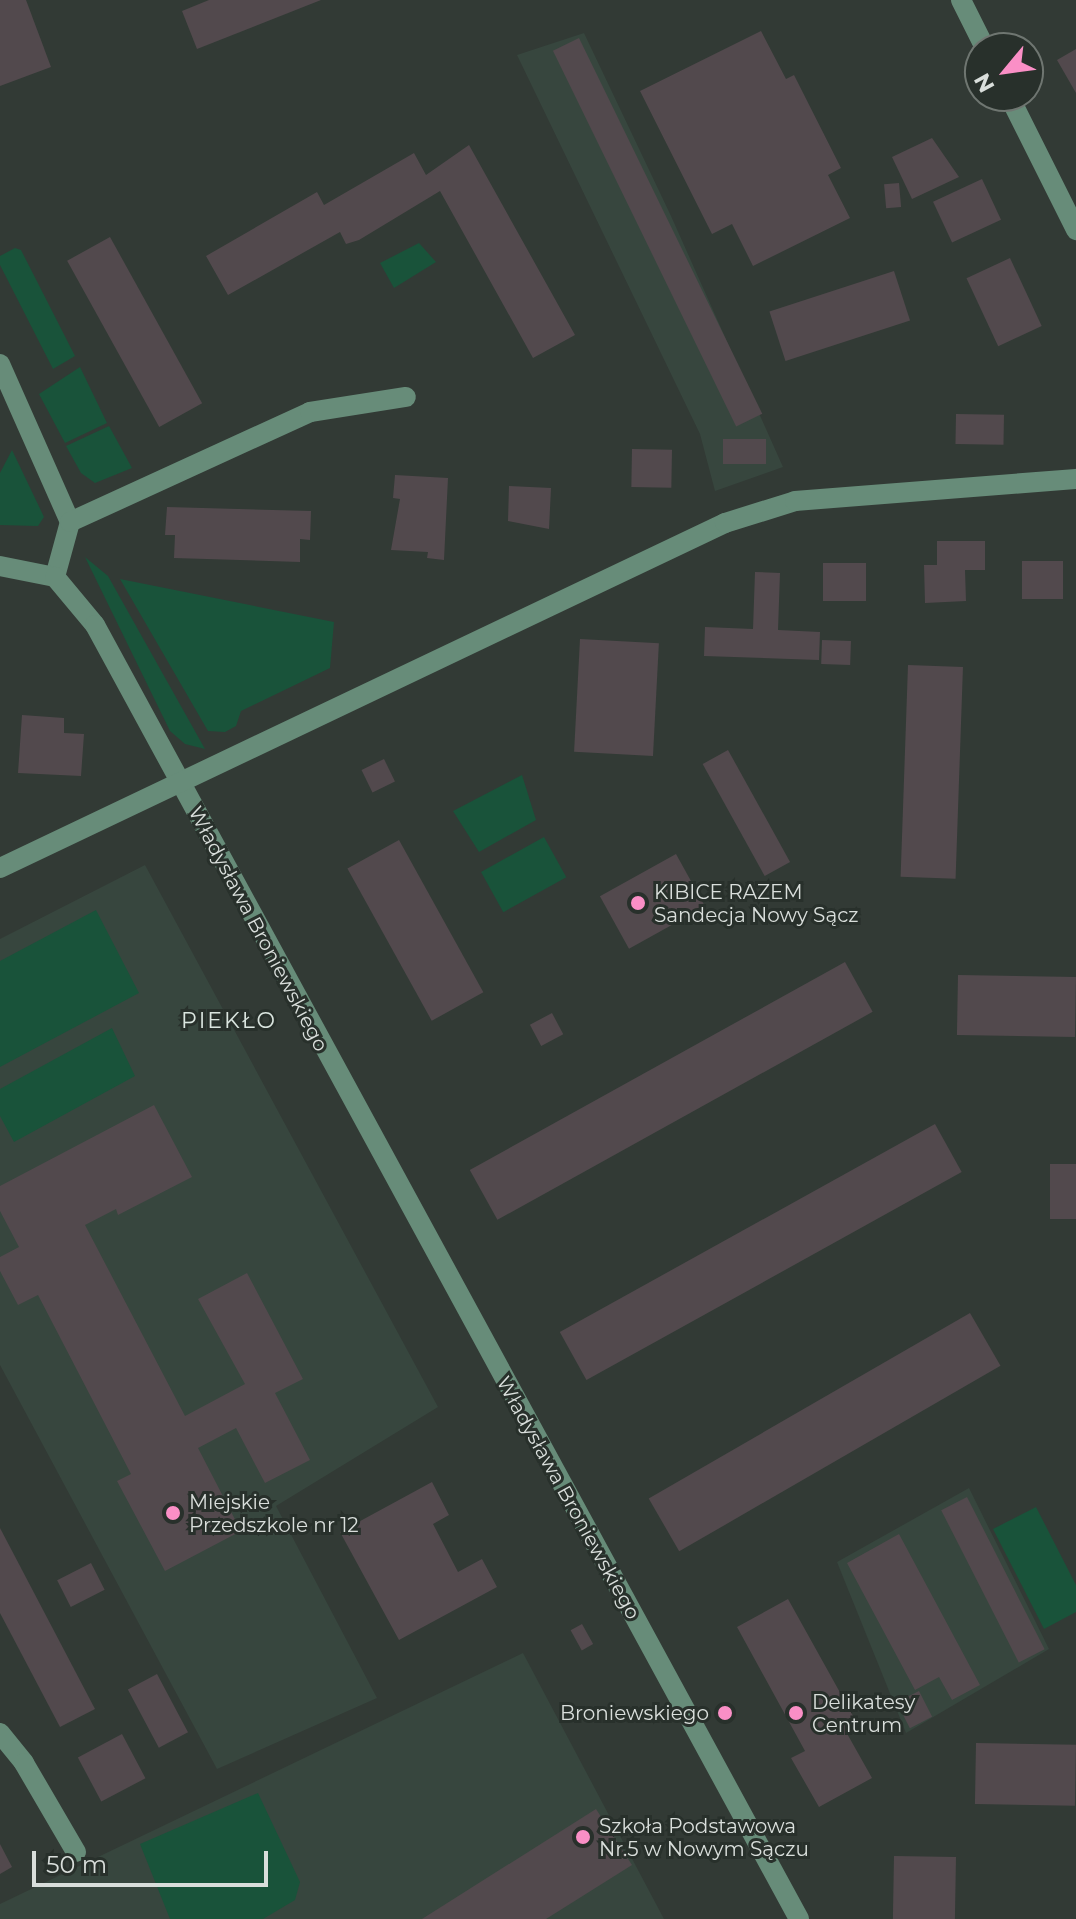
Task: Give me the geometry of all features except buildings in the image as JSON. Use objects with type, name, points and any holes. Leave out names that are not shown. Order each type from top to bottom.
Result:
[{"type":"street","points":[[961,0],[977,32]]},
{"type":"street","points":[[1017,112],[1076,230]]},
{"type":"street","points":[[0,364],[70,522],[55,577]]},
{"type":"street","points":[[70,522],[310,412],[406,397]]},
{"type":"street","name":"Władysława Broniewskiego","points":[[799,1919],[178,782],[725,523],[795,501],[1076,479]]},
{"type":"street","points":[[0,566],[55,577],[95,625],[178,782],[0,868]]},
{"type":"street","points":[[0,1733],[24,1763],[76,1852]]},
{"type":"shaded area","points":[[584,33],[671,216],[783,467],[715,491],[700,434],[517,55]]},
{"type":"shaded area","points":[[145,865],[438,1407],[276,1506],[377,1698],[217,1769],[0,1365],[0,939]]},
{"type":"shaded area","points":[[969,1488],[1049,1649],[906,1733],[837,1562]]},
{"type":"shaded area","points":[[523,1653],[664,1919],[0,1919],[0,1904]]},
{"type":"green space","points":[[419,243],[436,262],[394,288],[380,263]]},
{"type":"green space","points":[[15,248],[21,250],[75,356],[53,369],[0,265],[0,256]]},
{"type":"green space","points":[[80,367],[107,423],[65,443],[39,394]]},
{"type":"green space","points":[[109,426],[132,468],[95,483],[81,473],[66,446]]},
{"type":"green space","points":[[12,450],[44,517],[38,526],[0,525],[0,473]]},
{"type":"green space","points":[[85,557],[108,576],[205,749],[185,744],[170,731]]},
{"type":"green space","points":[[120,579],[334,622],[330,668],[241,711],[236,726],[225,732],[208,731]]},
{"type":"green space","points":[[522,775],[536,820],[479,852],[453,811]]},
{"type":"green space","points":[[544,837],[566,877],[503,912],[481,872]]},
{"type":"green space","points":[[96,910],[139,993],[0,1067],[0,961]]},
{"type":"green space","points":[[112,1028],[135,1076],[14,1142],[0,1116],[0,1089]]},
{"type":"green space","points":[[1036,1507],[1076,1585],[1076,1612],[1044,1629],[993,1529]]},
{"type":"green space","points":[[258,1793],[300,1882],[295,1900],[263,1919],[170,1919],[140,1844]]},
{"type":"place","name":"KIBICE RAZEM Sandecja Nowy Sącz","points":[[638,903]]},
{"type":"place","name":"Miejskie Przedszkole nr 12","points":[[173,1513]]},
{"type":"place","name":"Broniewskiego","points":[[725,1713]]},
{"type":"place","name":"Delikatesy Centrum","points":[[796,1713]]},
{"type":"place","name":"Szkoła Podstawowa Nr.5 w Nowym Sączu","points":[[583,1837]]},
{"type":"district","name":"PIEKŁO","points":[[229,1021]]}]
